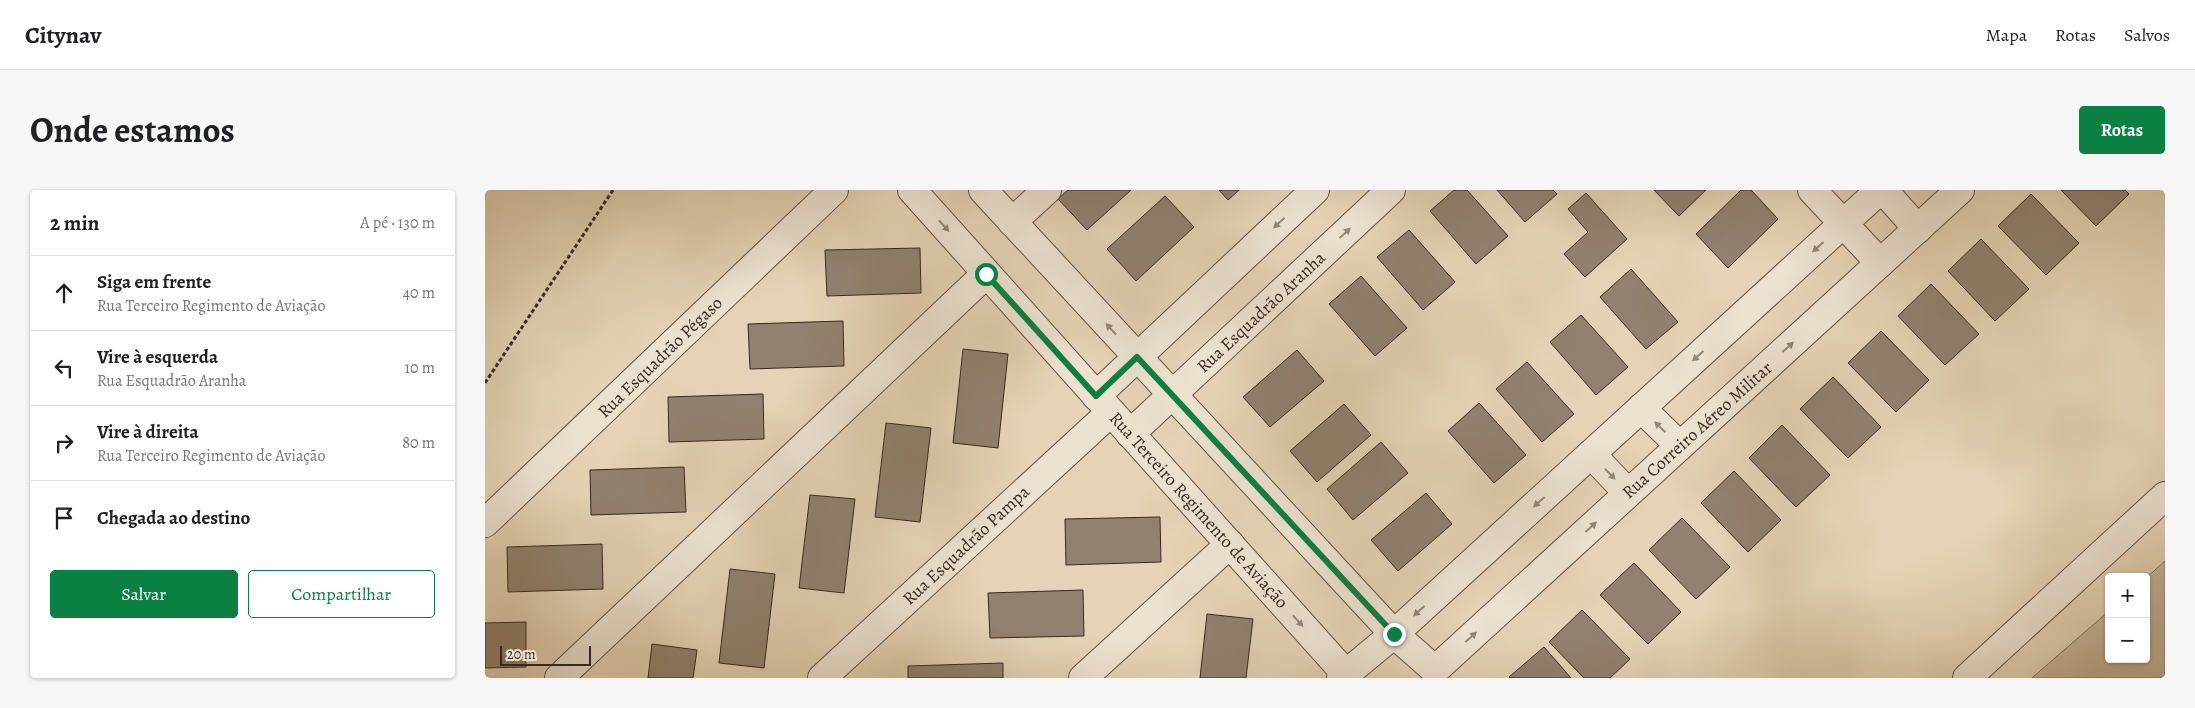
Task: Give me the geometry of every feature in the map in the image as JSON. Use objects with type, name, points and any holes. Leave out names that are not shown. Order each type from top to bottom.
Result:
[{"type":"street","name":"Rua Esquadrão Pégaso","points":[[485,524],[834,190]]},
{"type":"street","name":"Rua Terceiro Regimento de Aviação","points":[[912,190],[1229,544],[1343,676]]},
{"type":"street","points":[[983,190],[1394,634]]},
{"type":"street","points":[[1013,222],[1047,190]]},
{"type":"street","points":[[1103,404],[1137,357],[1315,190]]},
{"type":"street","points":[[1812,190],[1880,263]]},
{"type":"street","points":[[1343,676],[1394,634],[1881,190],[1918,229]]},
{"type":"street","name":"Rua Correiro Aéreo Militar","points":[[1394,634],[1435,670],[1960,190]]},
{"type":"street","name":"Rua Esquadrão Aranha","points":[[1131,434],[1382,193]]},
{"type":"street","points":[[559,678],[986,274]]},
{"type":"street","name":"Rua Esquadrão Pampa","points":[[822,678],[1103,404]]},
{"type":"street","points":[[1641,408],[1680,446]]},
{"type":"street","points":[[1591,454],[1628,493]]},
{"type":"street","points":[[1967,678],[2165,496]]},
{"type":"street","points":[[1083,678],[1229,544]]},
{"type":"path","points":[[485,383],[613,190]]},
{"type":"shaded area","points":[[2165,561],[2165,678],[2032,678],[2105,614],[2105,663],[2150,663],[2150,574]]},
{"type":"building","points":[[1068,190],[1131,190],[1087,230],[1058,199]]},
{"type":"building","points":[[1219,190],[1239,190],[1228,200]]},
{"type":"building","points":[[1454,190],[1467,190],[1508,236],[1476,264],[1430,211]]},
{"type":"building","points":[[1497,190],[1553,190],[1557,194],[1525,222]]},
{"type":"building","points":[[1654,190],[1706,190],[1679,216]]},
{"type":"building","points":[[1741,190],[1751,190],[1778,219],[1728,268],[1696,234]]},
{"type":"building","points":[[2061,190],[2125,190],[2129,194],[2096,226]]},
{"type":"building","points":[[1586,193],[1627,239],[1585,277],[1564,254],[1588,232],[1568,209]]},
{"type":"building","points":[[2031,194],[2079,243],[2046,275],[1998,226]]},
{"type":"building","points":[[1165,196],[1194,227],[1136,281],[1107,249]]},
{"type":"building","points":[[1409,230],[1455,282],[1423,310],[1377,257]]},
{"type":"building","points":[[1981,239],[2029,289],[1995,321],[1948,271]]},
{"type":"building","points":[[920,248],[921,293],[827,296],[825,250]]},
{"type":"building","points":[[1631,269],[1678,322],[1646,349],[1600,297]]},
{"type":"building","points":[[1361,276],[1407,328],[1375,356],[1329,304]]},
{"type":"building","points":[[1931,284],[1979,334],[1945,365],[1898,316]]},
{"type":"building","points":[[1581,315],[1628,367],[1596,395],[1550,342]]},
{"type":"building","points":[[843,321],[844,366],[750,369],[748,324]]},
{"type":"building","points":[[1881,331],[1929,380],[1896,412],[1848,363]]},
{"type":"building","points":[[963,349],[1008,354],[998,448],[953,443]]},
{"type":"building","points":[[1297,350],[1324,381],[1270,427],[1243,397]]},
{"type":"building","points":[[1527,362],[1574,414],[1542,442],[1496,389]]},
{"type":"building","points":[[1833,377],[1881,427],[1848,458],[1800,409]]},
{"type":"building","points":[[763,394],[764,439],[669,442],[668,397]]},
{"type":"building","points":[[1479,403],[1526,455],[1494,483],[1448,431]]},
{"type":"building","points":[[1344,404],[1371,435],[1317,482],[1290,451]]},
{"type":"building","points":[[886,423],[931,428],[920,522],[875,517]]},
{"type":"building","points":[[1782,425],[1830,475],[1796,507],[1749,458]]},
{"type":"building","points":[[1381,442],[1408,473],[1353,520],[1327,489]]},
{"type":"building","points":[[684,467],[686,512],[591,515],[590,470]]},
{"type":"building","points":[[1734,471],[1781,520],[1748,552],[1701,503]]},
{"type":"building","points":[[1426,493],[1452,524],[1398,571],[1371,540]]},
{"type":"building","points":[[810,495],[855,499],[844,593],[799,588]]},
{"type":"building","points":[[1160,517],[1161,562],[1066,565],[1065,519]]},
{"type":"building","points":[[1682,518],[1730,567],[1696,599],[1649,550]]},
{"type":"building","points":[[602,544],[603,589],[508,592],[507,547]]},
{"type":"building","points":[[1634,563],[1681,612],[1648,644],[1600,595]]},
{"type":"building","points":[[730,569],[775,574],[764,668],[719,663]]},
{"type":"building","points":[[1083,590],[1084,636],[990,638],[988,593]]},
{"type":"building","points":[[1582,610],[1630,659],[1610,678],[1584,678],[1549,642]]},
{"type":"building","points":[[1207,614],[1253,619],[1246,678],[1200,678]]},
{"type":"building","points":[[526,622],[526,667],[485,668],[485,623]]},
{"type":"building","points":[[652,644],[697,650],[693,678],[648,678]]},
{"type":"building","points":[[1544,647],[1571,678],[1509,677]]},
{"type":"building","points":[[1003,663],[1003,678],[908,678],[908,666]]},
{"type":"route","points":[[986,274],[1096,396],[1137,357],[1394,634]]}]
